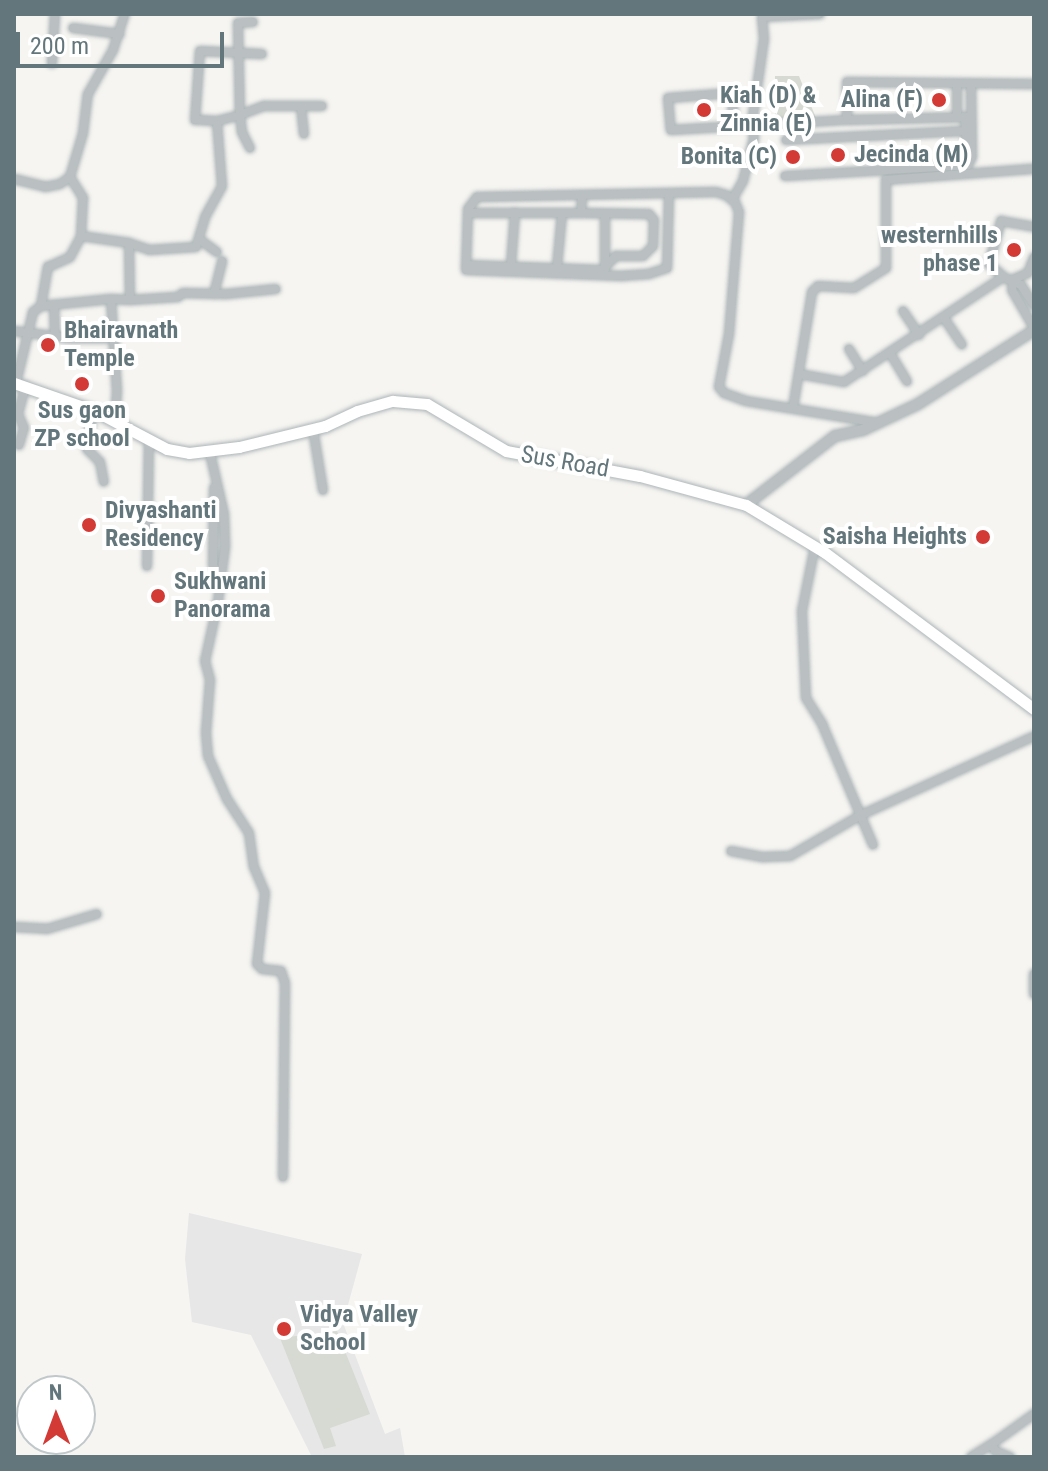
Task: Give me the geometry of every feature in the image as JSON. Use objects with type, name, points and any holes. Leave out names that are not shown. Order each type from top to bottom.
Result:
[{"type":"main road","name":"Sus Road","points":[[19,384],[93,410],[167,449],[210,453],[313,429],[393,401],[427,404],[506,451],[640,476],[746,505],[815,546],[1034,709]]},
{"type":"street","points":[[52,63],[55,14]]},
{"type":"street","points":[[14,179],[45,187],[60,184],[70,177],[83,133],[88,94],[120,34],[125,14]]},
{"type":"street","points":[[732,200],[747,167],[754,138],[752,123],[764,39],[762,17],[820,14]]},
{"type":"street","points":[[250,148],[242,132],[240,115],[238,23],[253,22]]},
{"type":"street","points":[[73,28],[120,34]]},
{"type":"street","points":[[262,54],[200,51],[195,120],[217,121],[264,106],[322,106]]},
{"type":"street","points":[[847,120],[847,82],[1034,84]]},
{"type":"street","points":[[957,84],[972,157],[968,165]]},
{"type":"street","points":[[968,165],[964,117],[971,84]]},
{"type":"street","points":[[734,125],[732,93],[668,98],[669,130],[734,125],[752,123],[964,117]]},
{"type":"street","points":[[301,106],[304,134]]},
{"type":"street","points":[[81,236],[129,243],[149,250],[192,249],[222,186],[217,121]]},
{"type":"street","points":[[786,140],[965,131]]},
{"type":"street","points":[[785,176],[968,165]]},
{"type":"street","points":[[793,408],[814,289],[825,286],[854,288],[885,270],[888,178],[1034,169]]},
{"type":"street","points":[[41,306],[48,267],[70,257],[81,236],[85,211],[83,198],[70,177]]},
{"type":"street","points":[[60,184],[77,189]]},
{"type":"street","points":[[669,194],[667,268],[623,276],[473,273],[466,270],[468,213],[470,202],[477,197],[716,192],[732,200],[739,212],[729,334],[719,387],[733,398],[879,423]]},
{"type":"street","points":[[581,213],[582,197]]},
{"type":"street","points":[[511,265],[515,212]]},
{"type":"street","points":[[468,213],[649,214],[654,220],[650,250],[643,256],[616,256],[605,269]]},
{"type":"street","points":[[557,267],[562,213]]},
{"type":"street","points":[[605,214],[605,269]]},
{"type":"street","points":[[1034,227],[1001,221],[989,264],[1021,285],[1034,305]]},
{"type":"street","points":[[199,239],[217,252]]},
{"type":"street","points":[[129,243],[130,300]]},
{"type":"street","points":[[799,374],[840,383],[1010,279],[1028,273],[1034,257]]},
{"type":"street","points":[[214,294],[222,261]]},
{"type":"street","points":[[466,265],[605,269]]},
{"type":"street","points":[[746,505],[835,436],[879,423],[957,382],[1034,329],[1012,290],[1010,279]]},
{"type":"street","points":[[19,445],[24,428],[18,414],[19,384],[33,312],[41,306],[178,297],[183,293],[276,289]]},
{"type":"street","points":[[111,299],[115,423]]},
{"type":"street","points":[[54,306],[55,336]]},
{"type":"street","points":[[903,311],[919,335]]},
{"type":"street","points":[[944,318],[962,345]]},
{"type":"street","points":[[14,331],[114,338]]},
{"type":"street","points":[[849,349],[863,371]]},
{"type":"street","points":[[890,353],[907,381]]},
{"type":"street","points":[[93,410],[87,449],[100,462],[104,482]]},
{"type":"street","points":[[313,429],[323,490]]},
{"type":"street","points":[[147,566],[149,440]]},
{"type":"street","points":[[210,453],[224,514],[221,581],[205,661],[210,680],[206,733],[208,756],[227,799],[249,833],[254,867],[265,893],[257,964],[262,969],[281,971],[285,983],[283,1177]]},
{"type":"street","points":[[815,546],[802,611],[806,698],[822,724],[873,845]]},
{"type":"street","points":[[731,851],[763,857],[790,856],[861,815],[1034,736]]},
{"type":"street","points":[[14,927],[47,929],[97,914]]},
{"type":"street","points":[[1034,974],[1034,994]]},
{"type":"street","points":[[971,1457],[1034,1414]]},
{"type":"street","points":[[992,1444],[995,1451],[1010,1457]]},
{"type":"shaded area","points":[[775,76],[799,76],[816,118],[775,118]]},
{"type":"shaded area","name":"Vidya Valley School","points":[[189,1213],[362,1254],[343,1323],[385,1434],[400,1428],[405,1457],[312,1457],[251,1335],[192,1322],[185,1259]]},
{"type":"shaded area","points":[[337,1331],[370,1414],[330,1428],[336,1446],[324,1449],[280,1338]]},
{"type":"place","name":"Alina (F)","points":[[939,100]]},
{"type":"place","name":"Kiah (D) & Zinnia (E)","points":[[704,110]]},
{"type":"place","name":"Jecinda (M)","points":[[838,155]]},
{"type":"place","name":"Bonita (C)","points":[[793,157]]},
{"type":"place","name":"westernhills phase 1","points":[[1014,250]]},
{"type":"place","name":"Bhairavnath Temple","points":[[48,345]]},
{"type":"place","name":"Sus gaon ZP school","points":[[82,384]]},
{"type":"place","name":"Divyashanti Residency","points":[[89,525]]},
{"type":"place","name":"Saisha Heights","points":[[983,537]]},
{"type":"place","name":"Sukhwani Panorama","points":[[158,596]]},
{"type":"place","name":"Vidya Valley School","points":[[284,1329]]}]
